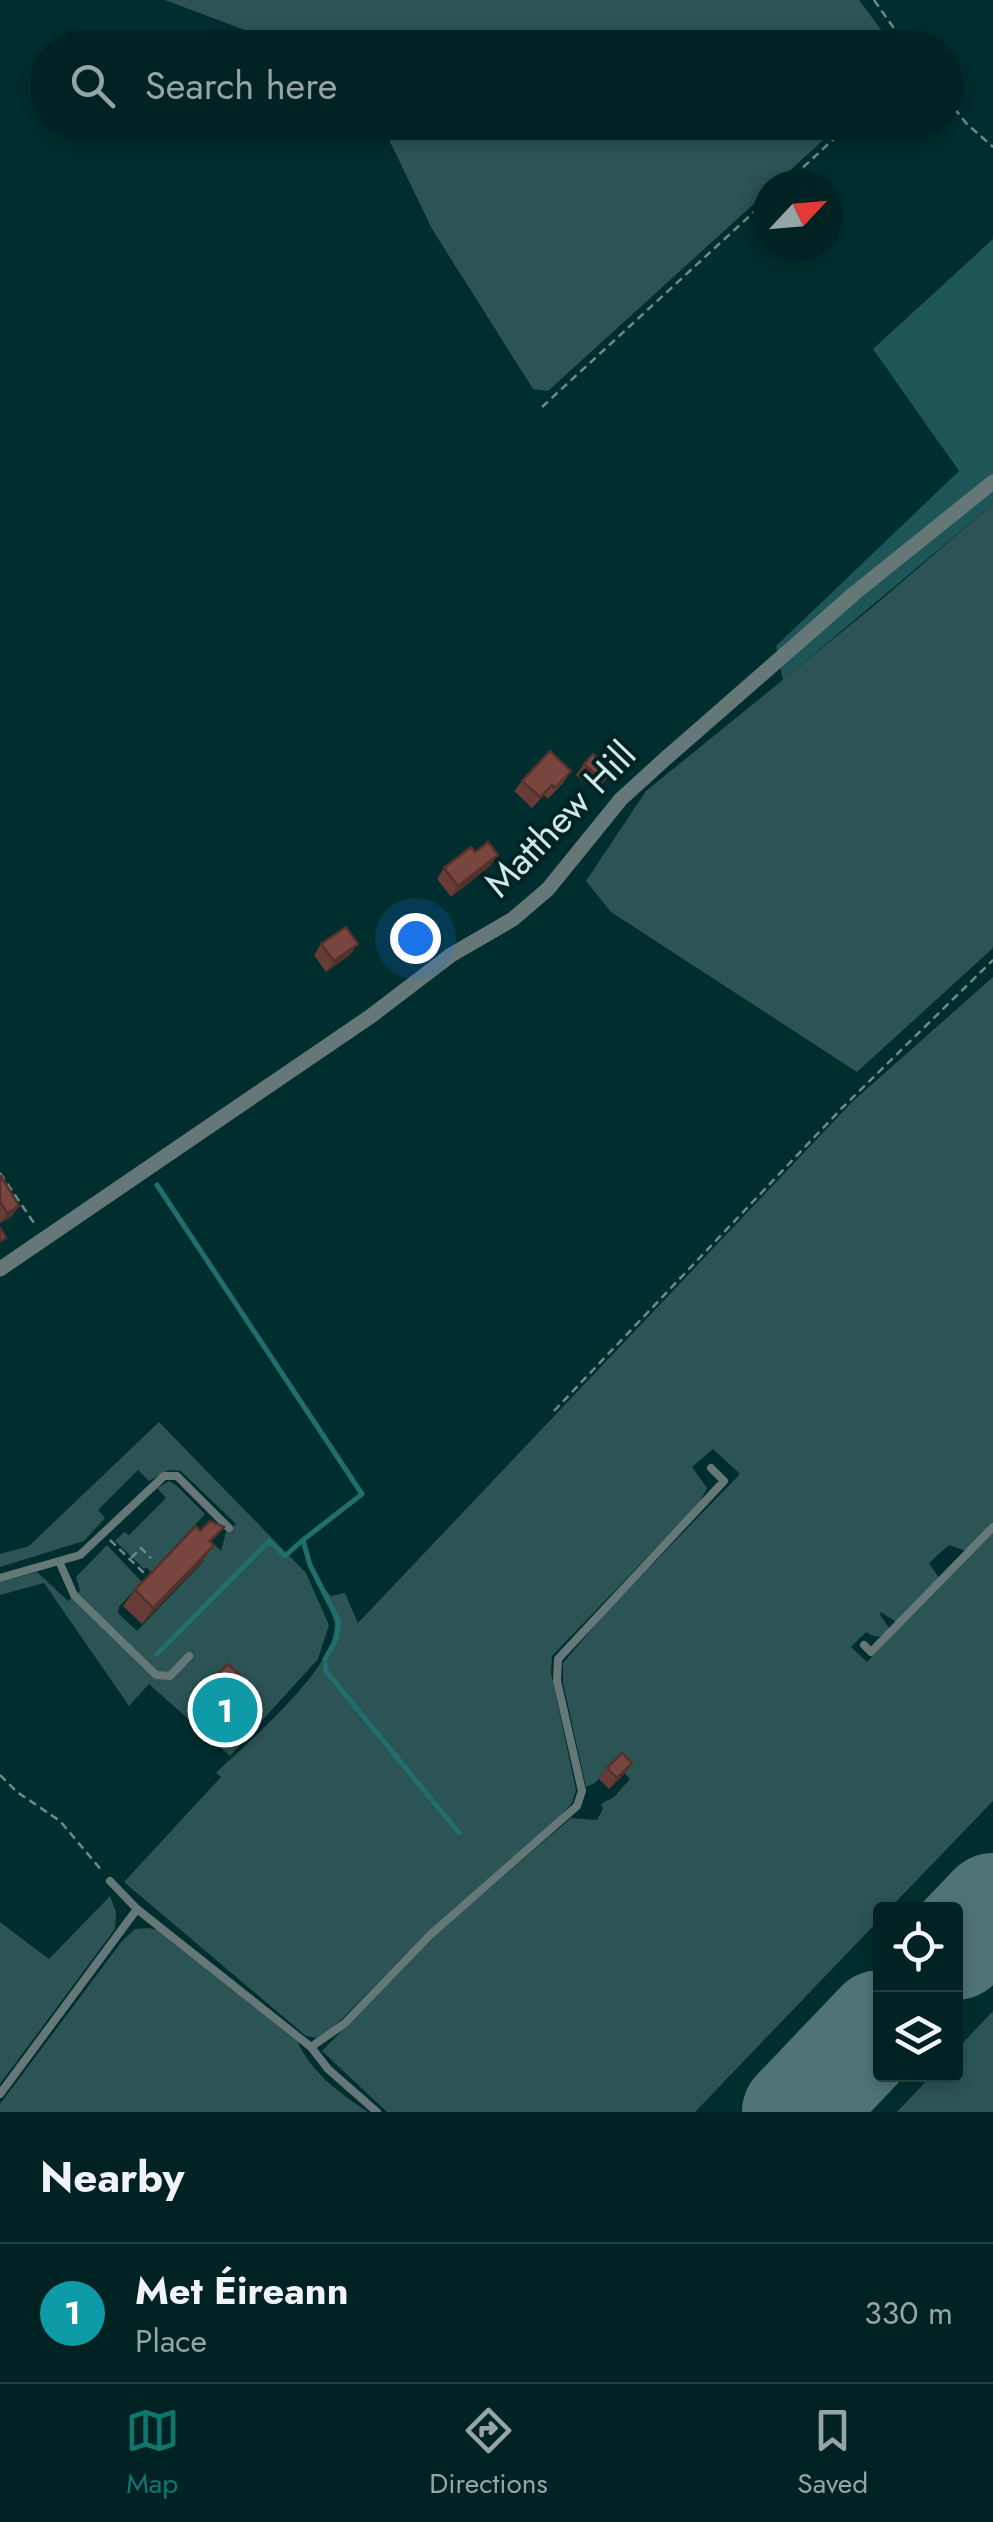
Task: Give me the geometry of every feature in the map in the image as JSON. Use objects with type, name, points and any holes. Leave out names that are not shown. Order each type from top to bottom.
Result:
[{"type":"street","name":"Matthew Hill","points":[[0,1270],[371,1016],[451,956],[514,919],[548,889],[622,798],[665,758],[856,592],[993,482]]},
{"type":"lane","points":[[312,2046],[344,2024],[430,1935],[578,1806],[582,1791],[557,1681],[558,1659],[724,1481],[711,1468]]},
{"type":"lane","points":[[0,1578],[80,1555],[155,1481],[170,1475],[177,1476],[230,1528]]},
{"type":"lane","points":[[204,1531],[218,1517]]},
{"type":"lane","points":[[864,1646],[871,1652],[993,1527]]},
{"type":"lane","points":[[59,1561],[74,1595],[156,1675],[170,1676],[189,1656]]},
{"type":"lane","points":[[110,1881],[137,1909],[312,2046],[328,2070],[377,2112]]},
{"type":"lane","points":[[0,2094],[137,1909]]},
{"type":"path","points":[[874,0],[895,30]]},
{"type":"path","points":[[963,119],[993,147]]},
{"type":"path","points":[[800,170],[833,140]]},
{"type":"path","points":[[542,407],[753,214]]},
{"type":"path","points":[[554,1411],[842,1108],[993,960]]},
{"type":"path","points":[[0,1173],[46,1239]]},
{"type":"path","points":[[114,1522],[121,1529],[110,1540],[146,1574]]},
{"type":"path","points":[[130,1559],[141,1548],[151,1558]]},
{"type":"path","points":[[0,1776],[60,1821],[110,1881]]},
{"type":"green space","points":[[165,0],[859,0],[881,30],[245,30]]},
{"type":"green space","points":[[389,140],[823,140],[790,170],[753,170],[753,205],[548,391],[533,389],[432,229]]},
{"type":"green space","points":[[993,504],[993,948],[857,1072],[611,912],[586,881],[646,791]]},
{"type":"green space","points":[[993,977],[993,1522],[966,1551],[949,1545],[929,1563],[939,1578],[896,1622],[881,1612],[890,1629],[887,1632],[876,1636],[866,1632],[851,1647],[867,1662],[993,1531],[993,1801],[896,1902],[873,1902],[873,1926],[695,2112],[387,2112],[322,2051],[437,1933],[571,1818],[597,1820],[603,1809],[601,1804],[614,1797],[630,1779],[614,1762],[595,1783],[586,1787],[563,1683],[563,1663],[609,1609],[740,1474],[713,1449],[692,1467],[707,1488],[699,1503],[552,1656],[551,1673],[576,1790],[572,1803],[547,1830],[419,1941],[329,2032],[317,2038],[306,2036],[124,1882],[221,1777],[216,1773],[289,1702],[323,1658],[333,1638],[334,1621],[314,1578],[331,1596],[345,1593],[358,1623],[852,1102]]},
{"type":"green space","points":[[159,1422],[306,1573],[329,1625],[318,1659],[230,1756],[149,1684],[129,1706],[44,1583],[0,1595],[0,1582],[37,1572],[68,1601],[80,1591],[76,1577],[107,1545],[142,1582],[118,1613],[137,1631],[204,1561],[201,1557],[214,1544],[221,1551],[226,1532],[236,1524],[181,1471],[169,1470],[149,1481],[138,1470],[98,1510],[105,1518],[84,1541],[0,1567],[0,1554],[29,1546]]},
{"type":"green space","points":[[169,1481],[205,1514],[151,1572],[115,1541],[124,1532],[129,1535],[166,1498],[157,1488]]},
{"type":"green space","points":[[110,1896],[116,1912],[115,1929],[0,2084],[0,1922],[49,1959]]},
{"type":"green space","points":[[135,1929],[158,1930],[297,2041],[327,2081],[368,2112],[0,2112],[0,2104],[122,1941]]},
{"type":"green space","points":[[993,2011],[993,2112],[897,2112],[925,2082],[963,2082],[963,2043]]},
{"type":"shaded area","points":[[993,239],[993,504],[783,680],[776,646],[959,471],[873,349]]},
{"type":"building","points":[[607,750],[620,763],[603,781],[584,764],[593,754],[599,760]]},
{"type":"building","points":[[550,751],[571,771],[540,797],[522,781]]},
{"type":"building","points":[[488,842],[498,855],[458,886],[444,868],[471,847],[475,852]]},
{"type":"building","points":[[346,927],[358,944],[334,961],[321,944]]},
{"type":"building","points":[[1,1176],[19,1206],[7,1213],[0,1201]]},
{"type":"building","points":[[210,1521],[224,1527],[210,1541],[214,1545],[153,1608],[135,1590],[196,1526],[200,1531]]},
{"type":"building","points":[[228,1664],[260,1695],[243,1712],[211,1681]]},
{"type":"building","points":[[622,1753],[632,1763],[617,1778],[607,1768]]},
{"type":"waterway","points":[[157,1185],[362,1494],[303,1540]]},
{"type":"waterway","points":[[157,1654],[269,1541],[285,1556],[303,1540],[310,1565],[339,1622],[336,1640],[325,1659],[326,1671],[459,1833]]},
{"type":"runway","points":[[963,1939],[993,1907]]},
{"type":"runway","points":[[796,2112],[873,2031]]},
{"type":"place","name":"Met Éireann","points":[[225,1710]]}]
